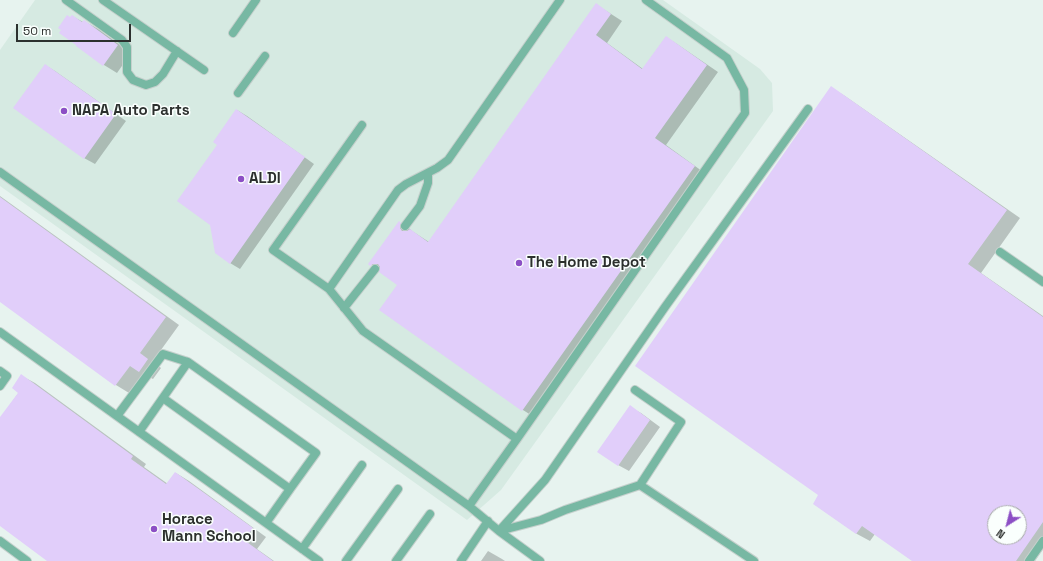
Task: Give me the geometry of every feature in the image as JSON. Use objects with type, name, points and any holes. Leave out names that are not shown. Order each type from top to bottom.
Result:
[{"type":"lane","points":[[66,0],[122,40],[127,47],[127,72],[134,80],[146,84],[155,82],[163,74],[178,51]]},
{"type":"lane","points":[[103,0],[204,70]]},
{"type":"lane","points":[[233,33],[256,0]]},
{"type":"lane","points":[[329,289],[398,190],[406,184],[437,168],[448,160],[560,0]]},
{"type":"lane","points":[[469,506],[745,113],[744,90],[727,58],[646,0]]},
{"type":"lane","points":[[238,94],[265,56]]},
{"type":"lane","points":[[499,531],[545,480],[665,307],[808,109]]},
{"type":"lane","points":[[362,125],[273,250],[329,289],[364,331],[517,439]]},
{"type":"lane","points":[[0,172],[469,506],[499,531],[540,561]]},
{"type":"lane","points":[[405,226],[420,206],[428,183],[428,173]]},
{"type":"lane","points":[[1000,252],[1043,282]]},
{"type":"lane","points":[[344,308],[375,269]]},
{"type":"lane","points":[[0,332],[319,561]]},
{"type":"lane","points":[[117,416],[163,354],[188,362],[316,453],[266,522]]},
{"type":"lane","points":[[139,432],[188,362]]},
{"type":"lane","points":[[0,371],[7,376],[0,386]]},
{"type":"lane","points":[[499,531],[541,520],[565,510],[640,485],[681,422],[635,390]]},
{"type":"lane","points":[[163,398],[290,489]]},
{"type":"lane","points":[[302,549],[362,465]]},
{"type":"lane","points":[[640,485],[754,561]]},
{"type":"lane","points":[[346,561],[398,489]]},
{"type":"lane","points":[[396,561],[430,514]]},
{"type":"lane","points":[[461,561],[488,522]]},
{"type":"lane","points":[[0,541],[27,561]]},
{"type":"lane","points":[[1029,561],[1043,541]]},
{"type":"shaded area","points":[[35,0],[663,0],[760,69],[772,83],[773,111],[501,490],[467,520],[0,186],[0,50]]},
{"type":"building","name":"The Home Depot","points":[[596,3],[611,14],[596,35],[642,69],[666,36],[707,65],[655,138],[695,166],[522,411],[379,310],[397,285],[379,272],[380,267],[378,264],[373,264],[370,266],[368,264],[399,221],[401,223],[400,228],[402,231],[407,231],[410,229],[428,242]]},
{"type":"building","points":[[67,15],[70,17],[72,15],[82,22],[84,20],[118,45],[103,66],[59,33],[61,30],[58,28]]},
{"type":"building","name":"NAPA Auto Parts","points":[[45,64],[116,114],[84,159],[13,108]]},
{"type":"building","points":[[831,86],[1007,210],[968,264],[1043,317],[1043,522],[1016,561],[912,561],[862,526],[856,534],[813,504],[818,495],[635,366]]},
{"type":"building","name":"ALDI","points":[[236,109],[305,157],[230,264],[215,253],[210,225],[177,201],[217,145],[213,142]]},
{"type":"building","points":[[0,197],[166,317],[140,353],[148,359],[139,372],[130,366],[115,386],[0,302]]},
{"type":"building","points":[[21,374],[133,456],[131,459],[166,484],[175,472],[253,528],[244,540],[273,561],[47,561],[0,526],[0,417],[18,393],[12,388]]},
{"type":"building","points":[[630,405],[650,420],[618,466],[597,452]]},
{"type":"place","name":"NAPA Auto Parts","points":[[64,111]]},
{"type":"place","name":"ALDI","points":[[241,179]]},
{"type":"place","name":"The Home Depot","points":[[519,263]]},
{"type":"place","name":"Horace Mann School","points":[[154,529]]}]
